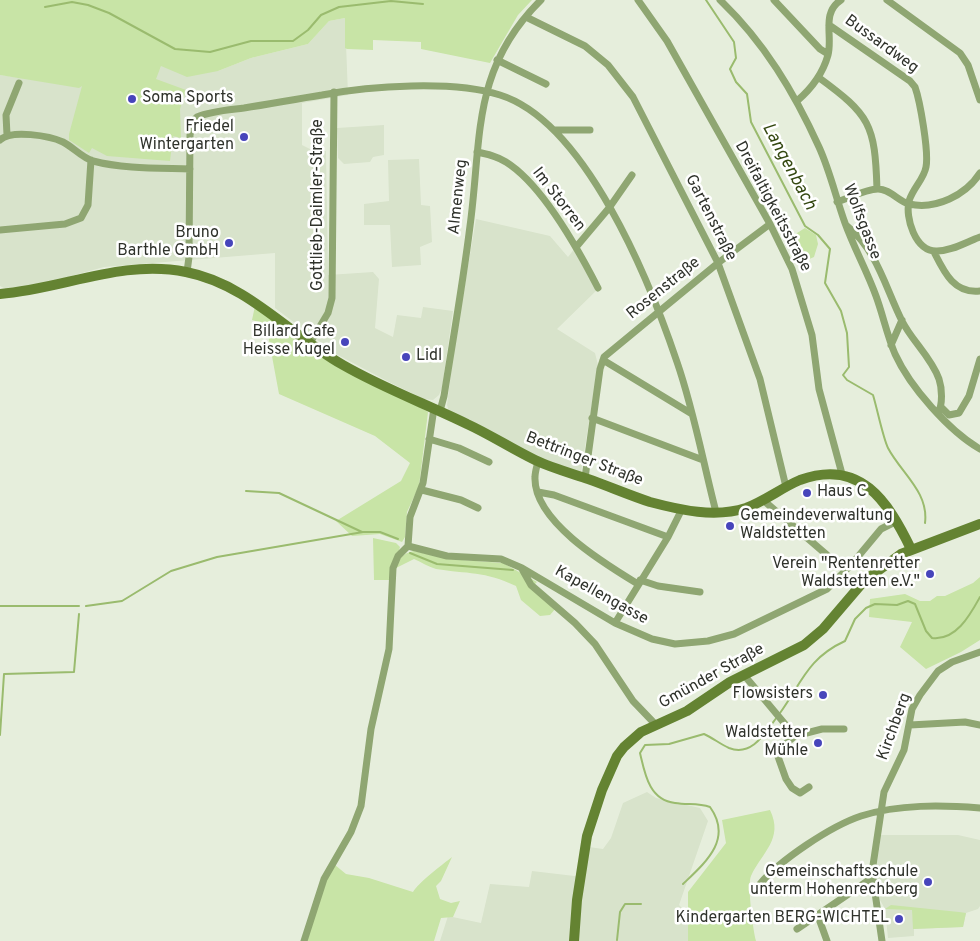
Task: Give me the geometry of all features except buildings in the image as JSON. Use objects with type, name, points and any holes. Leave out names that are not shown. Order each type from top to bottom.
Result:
[{"type":"street","name":"Almenweg","points":[[408,546],[410,517],[422,490],[428,439],[437,410],[444,396],[469,234],[477,152],[486,92],[498,60],[512,34],[541,0]]},
{"type":"street","name":"Dreifaltigkeitsstraße","points":[[638,0],[667,41],[770,224],[792,269],[812,335],[819,389],[842,474]]},
{"type":"street","name":"Wolfsgasse","points":[[720,0],[742,23],[771,59],[797,101],[822,154],[845,224],[876,295],[892,345],[902,367],[959,434],[980,449]]},
{"type":"street","points":[[774,0],[820,49],[828,54]]},
{"type":"street","points":[[887,0],[960,53],[968,65],[980,100]]},
{"type":"street","points":[[797,101],[818,77],[828,54],[829,16],[835,1]]},
{"type":"street","name":"Gartenstraße","points":[[526,17],[585,46],[621,80],[633,97],[718,263],[743,326],[760,379],[786,487]]},
{"type":"street","name":"Bussardweg","points":[[829,25],[910,81],[915,87],[927,158],[925,172],[909,204]]},
{"type":"street","points":[[498,60],[546,84]]},
{"type":"street","points":[[818,77],[848,99],[860,111],[868,124],[876,158],[877,189]]},
{"type":"street","points":[[7,135],[6,116],[19,83]]},
{"type":"street","points":[[187,272],[189,257],[190,135],[193,121],[197,117],[334,92],[401,87],[455,88],[501,95],[520,105],[554,130],[586,168],[609,208],[659,310],[692,414],[716,512]]},
{"type":"street","name":"Gottlieb-Daimler-Straße","points":[[310,343],[328,313],[332,298],[334,92]]},
{"type":"street","points":[[554,130],[590,130]]},
{"type":"street","points":[[0,140],[7,135],[46,137],[56,140],[91,160],[114,164],[190,169]]},
{"type":"street","name":"Im Storren","points":[[477,152],[498,157],[517,170],[543,200],[577,246],[598,288]]},
{"type":"street","points":[[0,230],[64,224],[78,220],[88,205],[91,160]]},
{"type":"street","points":[[837,202],[877,189],[887,191],[909,204],[941,202],[971,185],[980,174]]},
{"type":"street","points":[[577,246],[609,208],[632,175]]},
{"type":"street","points":[[909,204],[908,220],[911,229],[922,244],[934,252],[949,279],[960,288],[972,292],[980,291]]},
{"type":"street","name":"Rosenstraße","points":[[603,360],[615,346],[659,310],[770,224]]},
{"type":"street","points":[[845,224],[861,237],[875,260],[902,320],[938,378],[940,410],[949,415],[959,413],[977,379],[980,359]]},
{"type":"street","points":[[934,252],[956,247],[980,237]]},
{"type":"street","name":"Bettringer Straße","points":[[0,294],[33,292],[118,271],[157,269],[187,272],[210,278],[256,302],[344,366],[493,436],[538,461],[647,501],[682,509],[716,512],[746,508],[786,487],[814,476],[842,474],[858,479],[880,498],[897,521],[911,549]]},
{"type":"street","points":[[892,345],[902,320]]},
{"type":"street","points":[[585,478],[592,418],[603,360],[692,414]]},
{"type":"street","points":[[592,418],[703,460]]},
{"type":"street","points":[[428,439],[459,448],[489,462]]},
{"type":"street","points":[[538,461],[534,477],[543,504],[572,539],[593,556],[639,582],[700,592]]},
{"type":"street","points":[[422,490],[461,500],[478,508]]},
{"type":"street","points":[[538,492],[554,495],[668,537]]},
{"type":"street","points":[[763,500],[827,555]]},
{"type":"street","points":[[615,623],[668,537],[682,509]]},
{"type":"street","name":"Kapellengasse","points":[[408,546],[447,556],[501,558],[522,568],[615,623],[652,639],[675,644],[708,641],[734,634],[827,589],[851,565],[881,529],[897,521]]},
{"type":"street","name":"Gmünder Straße","points":[[574,941],[577,900],[586,836],[602,790],[617,756],[624,747],[641,732],[687,711],[744,675],[814,637],[864,581],[877,570],[911,549],[980,524]]},
{"type":"street","points":[[304,941],[324,879],[351,832],[361,806],[371,729],[389,649],[393,568],[398,556],[408,546]]},
{"type":"street","points":[[522,568],[531,585],[575,622],[595,644],[633,701],[656,725]]},
{"type":"street","name":"Kirchberg","points":[[882,941],[872,878],[874,852],[883,812],[884,792],[904,750],[916,702],[938,671],[952,662],[980,652]]},
{"type":"street","points":[[744,675],[795,736]]},
{"type":"street","points":[[910,725],[965,722],[980,725]]},
{"type":"street","points":[[809,787],[800,793],[792,788],[774,752],[795,736],[822,729],[844,729]]},
{"type":"street","points":[[760,884],[770,872],[809,844],[861,816],[930,806],[980,808]]},
{"type":"street","points":[[796,929],[872,878]]},
{"type":"street","points":[[818,916],[827,941]]},
{"type":"shaded area","points":[[345,18],[348,95],[302,103],[302,145],[310,149],[326,151],[328,275],[373,272],[379,279],[375,328],[393,337],[397,315],[421,318],[423,307],[453,311],[442,388],[439,395],[433,400],[424,399],[336,354],[275,308],[275,253],[104,267],[24,289],[6,289],[0,286],[0,75],[83,86],[160,69],[161,65],[218,71],[251,58],[308,44],[329,21]]},
{"type":"shaded area","points":[[384,125],[384,155],[373,157],[370,162],[344,164],[338,158],[337,128]]},
{"type":"shaded area","points":[[419,159],[421,205],[430,206],[432,242],[420,247],[421,265],[392,267],[390,225],[364,225],[364,204],[389,201],[388,160]]},
{"type":"shaded area","points":[[476,219],[550,236],[568,257],[575,248],[598,289],[557,329],[595,353],[598,365],[581,472],[539,460],[449,412],[447,405],[453,356]]},
{"type":"shaded area","points":[[647,792],[656,798],[700,808],[708,821],[679,905],[688,914],[688,941],[440,941],[448,916],[481,923],[490,884],[529,887],[532,871],[583,877],[589,847],[603,849],[611,838],[623,803]]},
{"type":"shaded area","name":"Gemeinschaftsschule unterm Hohenrechberg","points":[[881,835],[958,835],[980,840],[980,906],[978,909],[966,913],[963,927],[914,929],[914,936],[888,938],[885,909],[880,900],[875,877]]},
{"type":"green space","points":[[0,0],[532,0],[518,15],[490,63],[421,49],[421,42],[373,40],[373,50],[347,49],[345,48],[345,18],[329,21],[308,44],[251,58],[218,71],[187,77],[161,66],[156,79],[186,90],[180,109],[181,138],[173,136],[170,161],[107,156],[92,148],[89,153],[69,140],[82,86],[79,88],[0,75]]},
{"type":"green space","points":[[805,228],[816,235],[818,244],[814,257],[800,263],[789,238]]},
{"type":"green space","points":[[255,306],[428,412],[419,486],[407,512],[405,537],[402,542],[380,534],[352,536],[336,521],[401,481],[410,463],[375,436],[279,394],[266,324],[252,320]]},
{"type":"green space","points":[[373,538],[396,543],[400,547],[390,580],[374,580]]},
{"type":"green space","points":[[414,551],[448,559],[503,563],[537,582],[531,588],[556,608],[550,615],[540,616],[521,600],[516,586],[485,575],[436,569],[414,559],[394,569],[401,557]]},
{"type":"green space","points":[[980,577],[980,640],[961,652],[926,669],[900,647],[912,622],[869,617],[870,599],[905,594],[920,601],[930,601],[937,596],[945,596],[973,583]]},
{"type":"green space","points":[[770,810],[774,820],[773,837],[750,881],[751,908],[756,941],[688,941],[688,892],[726,843],[722,820]]},
{"type":"green space","points":[[452,857],[441,881],[436,886],[440,899],[451,903],[460,901],[453,917],[441,918],[434,941],[307,941],[326,879],[335,865],[346,874],[369,878],[413,892],[425,879]]},
{"type":"green space","points":[[891,905],[966,913],[963,927],[913,929],[912,910],[885,909]]},
{"type":"waterway","name":"Langenbach","points":[[706,0],[734,42],[736,58],[730,69],[736,82],[747,94],[751,122],[805,226],[818,235],[830,249],[825,283],[841,311],[847,333],[849,367],[843,375],[847,380],[873,395],[888,448],[913,483],[923,502],[925,523]]},
{"type":"waterway","points":[[45,7],[72,2],[88,5],[109,13],[175,49],[210,52],[251,41],[293,41],[308,30],[321,15],[339,7],[391,1],[423,4]]},
{"type":"waterway","points":[[246,491],[279,493],[362,532]]},
{"type":"waterway","points":[[86,606],[122,601],[171,571],[217,557],[363,532],[380,532],[398,539]]},
{"type":"waterway","points":[[410,553],[437,564],[513,570]]},
{"type":"waterway","points":[[780,713],[814,663],[822,655],[845,641],[855,619],[866,608],[875,604],[897,605],[908,601],[915,604],[926,631],[932,638],[941,638],[955,631],[967,619],[980,597]]},
{"type":"waterway","points":[[0,606],[79,606]]},
{"type":"waterway","points":[[0,735],[4,674],[74,672],[79,614]]},
{"type":"waterway","points":[[683,884],[714,849],[718,840],[719,829],[716,819],[710,807],[675,803],[659,797],[646,777],[640,753],[645,745],[669,744],[704,734],[729,748],[745,749],[757,742],[777,717]]},
{"type":"waterway","points":[[617,940],[620,912],[625,904],[641,904]]},
{"type":"place","name":"Soma Sports","points":[[132,99]]},
{"type":"place","name":"Friedel Wintergarten","points":[[244,137]]},
{"type":"place","name":"Bruno Barthle GmbH","points":[[229,243]]},
{"type":"place","name":"Billard Cafe Heisse Kugel","points":[[345,342]]},
{"type":"place","name":"Lidl","points":[[406,357]]},
{"type":"place","name":"Haus C","points":[[807,493]]},
{"type":"place","name":"Gemeindeverwaltung Waldstetten","points":[[730,526]]},
{"type":"place","name":"Verein \"Rentenretter Waldstetten e.V.\"","points":[[930,574]]},
{"type":"place","name":"Flowsisters","points":[[823,695]]},
{"type":"place","name":"Waldstetter Mühle","points":[[818,743]]},
{"type":"place","name":"Gemeinschaftsschule unterm Hohenrechberg","points":[[928,882]]},
{"type":"place","name":"Kindergarten BERG-WICHTEL","points":[[899,919]]}]
